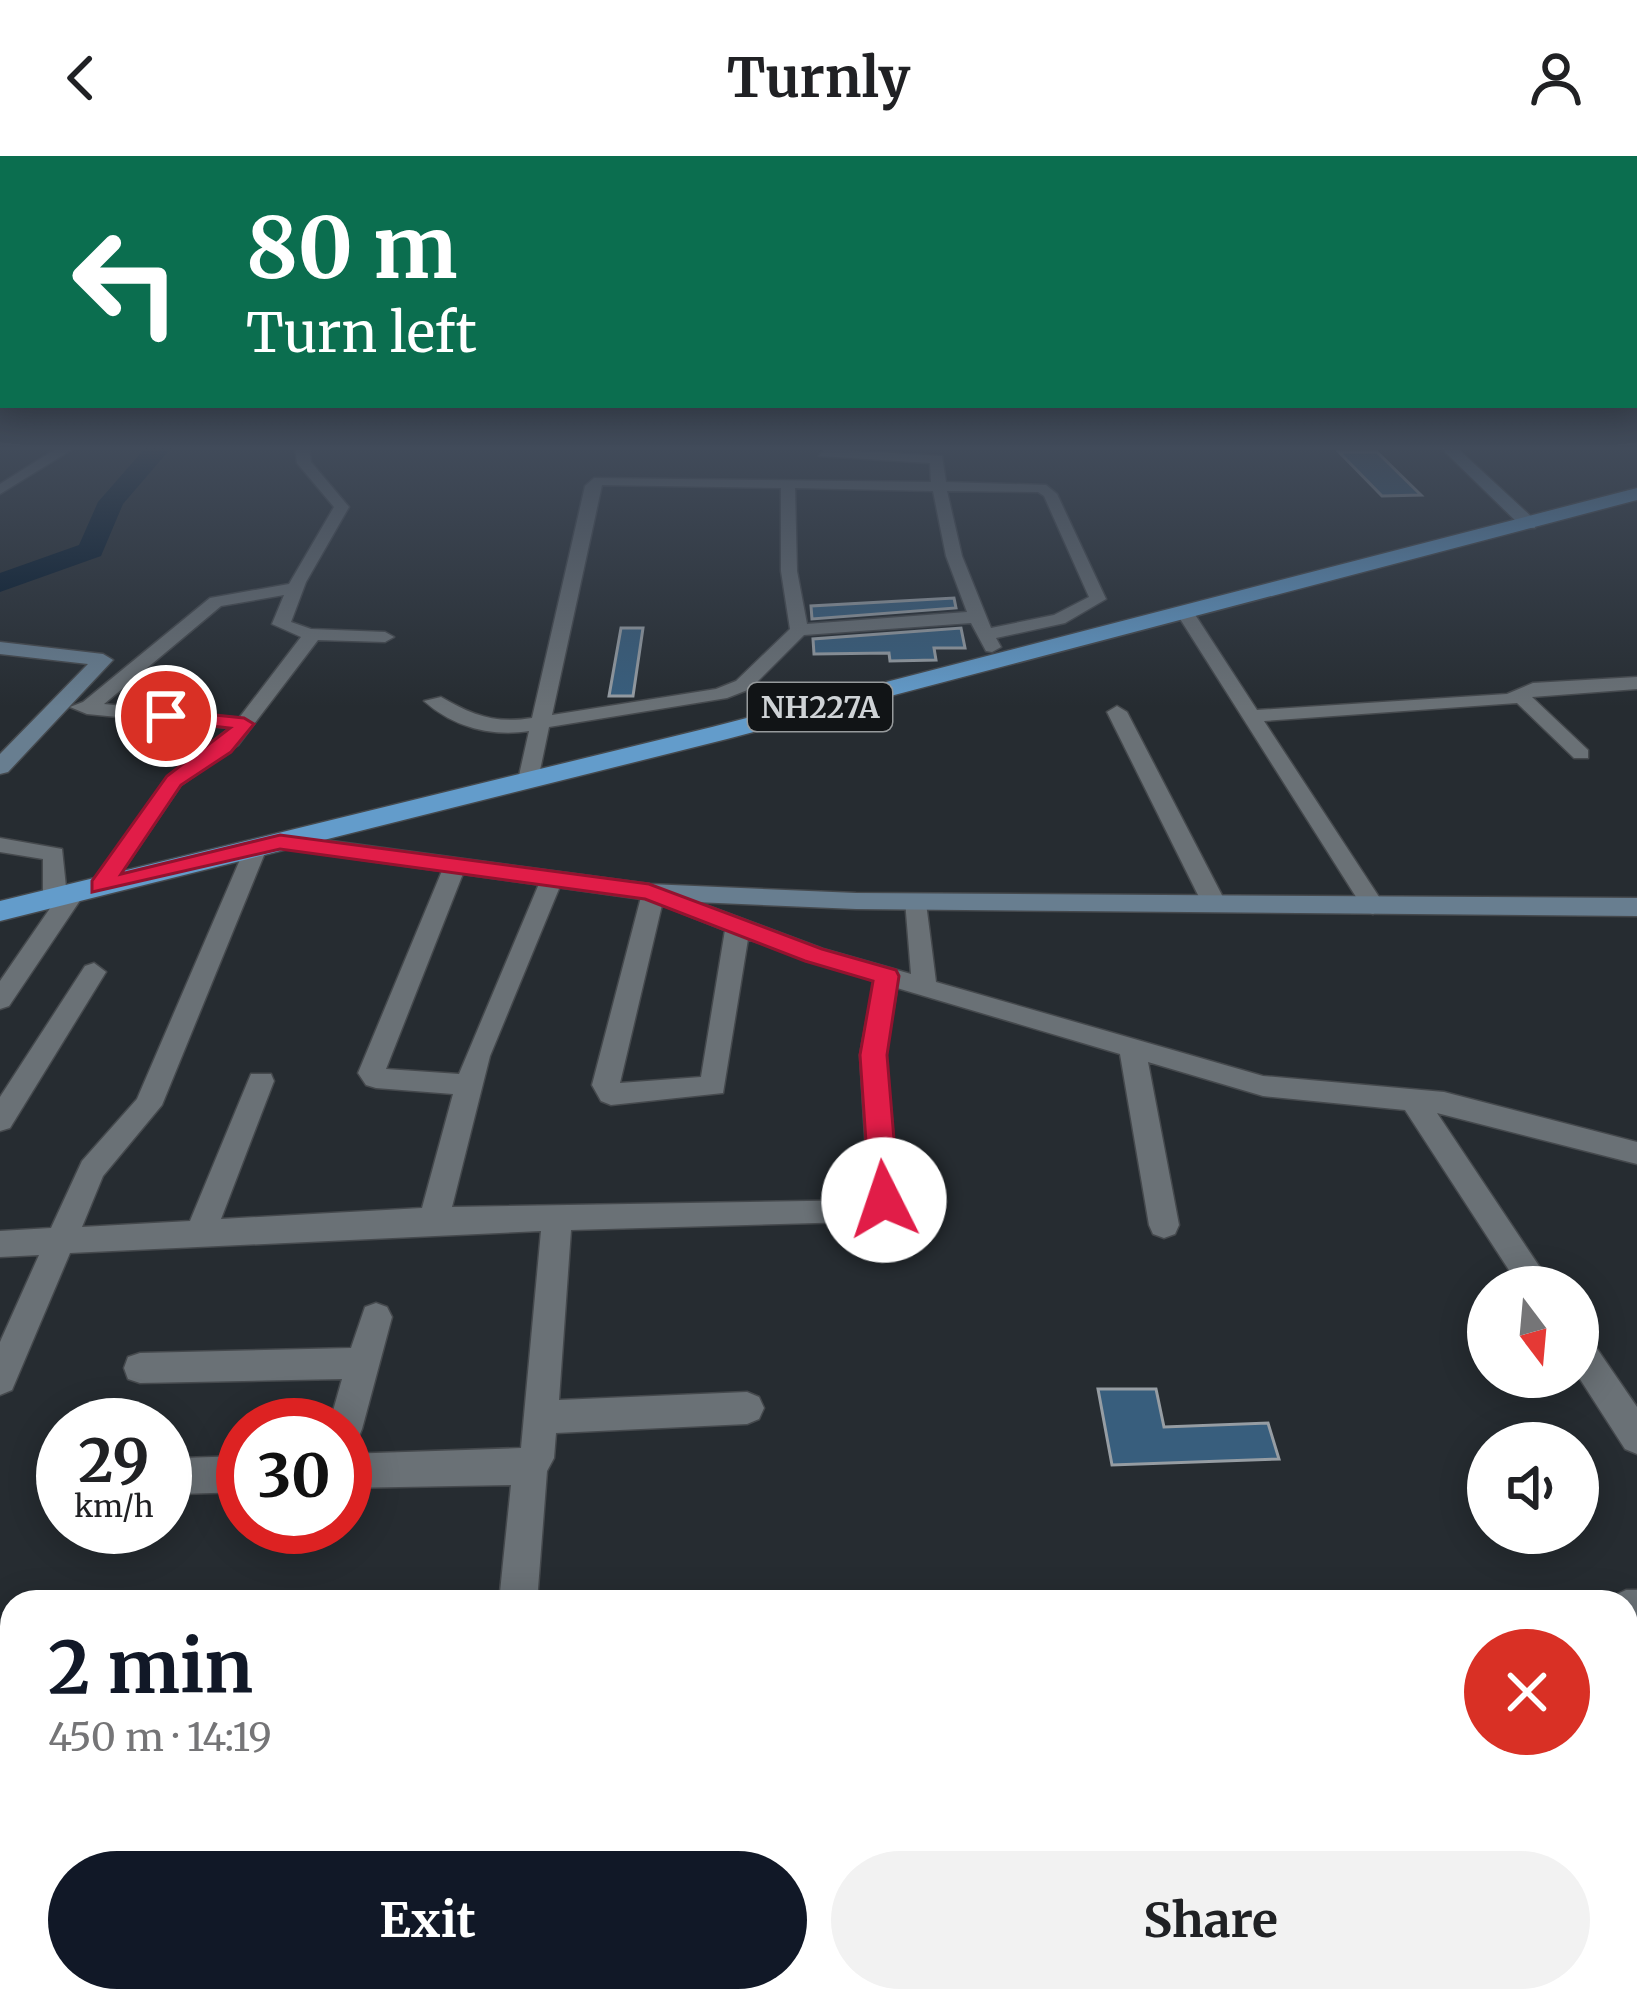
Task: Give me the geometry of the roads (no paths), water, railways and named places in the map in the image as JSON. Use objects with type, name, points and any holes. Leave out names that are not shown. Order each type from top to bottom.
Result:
[{"type":"highway","name":"NH227A","points":[[0,911],[1491,534]]},
{"type":"street","points":[[328,534],[296,588],[281,626],[312,634],[385,637]]},
{"type":"street","points":[[529,780],[584,534]]},
{"type":"street","points":[[789,534],[789,572],[800,630]]},
{"type":"street","points":[[952,534],[976,617],[999,661]]},
{"type":"street","points":[[985,635],[1072,614],[1094,604],[1098,595],[1068,534]]},
{"type":"street","points":[[88,708],[216,602],[296,588]]},
{"type":"street","points":[[1186,614],[1372,906]]},
{"type":"street","points":[[434,701],[487,726],[541,724],[732,691],[800,630],[976,617]]},
{"type":"street","points":[[100,886],[174,781],[224,748],[312,634]]},
{"type":"street","points":[[0,648],[103,658],[0,767]]},
{"type":"street","points":[[1254,716],[1637,682]]},
{"type":"street","points":[[1519,695],[1580,754]]},
{"type":"street","points":[[58,705],[244,724]]},
{"type":"street","points":[[1117,712],[1214,903]]},
{"type":"street","points":[[0,845],[54,854],[64,895],[0,1000]]},
{"type":"street","points":[[0,1378],[92,1169],[148,1106],[268,845],[651,893],[1637,907]]},
{"type":"street","points":[[455,866],[371,1073],[376,1078],[470,1085]]},
{"type":"street","points":[[440,1220],[436,1213],[470,1085],[552,879]]},
{"type":"street","points":[[651,893],[887,976],[1281,1090],[1477,1110],[1637,1153]]},
{"type":"street","points":[[651,893],[606,1085],[611,1094],[713,1086],[738,926]]},
{"type":"street","points":[[917,900],[924,987]]},
{"type":"street","points":[[0,1120],[94,972]]},
{"type":"street","points":[[0,1244],[440,1220],[877,1212],[884,1200],[873,1055],[887,976]]},
{"type":"street","points":[[1132,1048],[1164,1225]]},
{"type":"street","points":[[200,1234],[261,1081]]},
{"type":"street","points":[[1414,1101],[1524,1266]]},
{"type":"street","points":[[519,1590],[530,1466],[541,1447],[557,1219]]},
{"type":"street","points":[[354,1398],[376,1318]]},
{"type":"street","points":[[140,1368],[363,1363]]},
{"type":"street","points":[[1599,1380],[1637,1437]]},
{"type":"street","points":[[543,1417],[747,1408]]},
{"type":"street","points":[[372,1471],[530,1466]]},
{"type":"waterway","points":[[0,583],[91,550],[98,534]]}]
